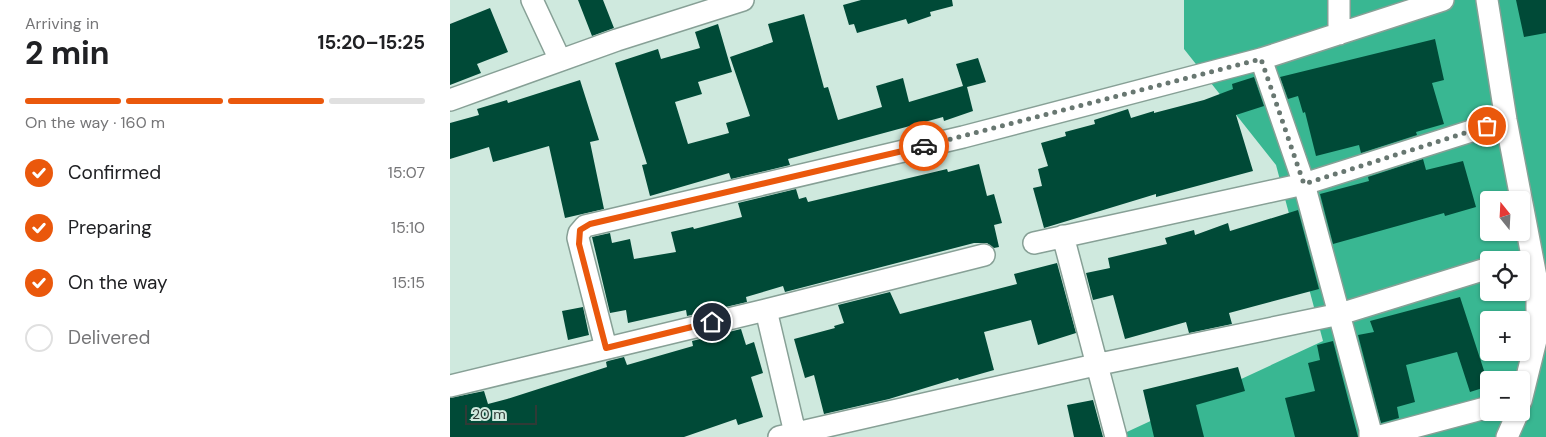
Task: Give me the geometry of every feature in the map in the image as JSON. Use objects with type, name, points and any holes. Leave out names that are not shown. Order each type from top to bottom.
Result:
[{"type":"street","points":[[532,0],[560,60]]},
{"type":"street","points":[[450,100],[560,60],[743,0]]},
{"type":"street","points":[[1339,0],[1339,34]]},
{"type":"street","points":[[606,348],[579,244],[579,233],[584,226],[963,137],[1261,59],[1443,0]]},
{"type":"street","points":[[1487,0],[1506,120],[1523,251]]},
{"type":"street","points":[[1261,59],[1304,184],[1370,428],[1370,437]]},
{"type":"street","points":[[1034,243],[1304,184],[1506,120]]},
{"type":"street","points":[[1063,236],[1095,365],[1116,437]]},
{"type":"street","points":[[450,386],[984,255]]},
{"type":"street","points":[[766,310],[787,435],[1095,365],[1340,314],[1480,271]]},
{"type":"street","points":[[1529,371],[1537,336],[1539,309],[1530,278]]},
{"type":"street","points":[[1377,437],[1480,409]]},
{"type":"street","points":[[1508,437],[1514,421]]},
{"type":"green space","points":[[1184,0],[1546,0],[1546,437],[1116,437],[1323,341],[1276,165],[1184,49]]},
{"type":"building","points":[[578,0],[603,0],[614,28],[592,36]]},
{"type":"building","points":[[861,0],[952,0],[953,6],[930,12],[931,16],[908,24],[906,19],[857,33],[854,24],[849,25],[843,5]]},
{"type":"building","points":[[1516,0],[1546,0],[1546,33],[1524,37]]},
{"type":"building","points":[[490,8],[508,52],[477,64],[481,73],[450,85],[450,24]]},
{"type":"building","points":[[804,14],[824,88],[828,87],[838,120],[882,107],[876,86],[903,78],[909,102],[963,86],[956,64],[978,58],[986,82],[967,87],[973,111],[944,121],[943,117],[788,159],[790,165],[731,179],[729,173],[650,196],[642,165],[647,164],[615,63],[658,49],[661,59],[700,48],[695,32],[718,24],[732,72],[698,82],[702,94],[675,102],[688,144],[729,133],[726,123],[750,116],[730,57],[773,42],[768,24]]},
{"type":"building","points":[[1435,39],[1444,80],[1432,83],[1444,124],[1416,132],[1417,135],[1361,153],[1359,145],[1316,156],[1305,112],[1303,113],[1298,96],[1288,99],[1280,77]]},
{"type":"building","points":[[1254,77],[1264,106],[1236,115],[1253,171],[1156,197],[1156,194],[1044,228],[1033,188],[1042,186],[1038,169],[1048,166],[1041,143],[1066,136],[1065,132],[1095,124],[1094,120],[1128,109],[1131,118],[1204,100],[1233,89],[1232,84]]},
{"type":"building","points":[[580,80],[599,140],[590,142],[604,209],[565,218],[549,146],[493,162],[489,147],[450,159],[450,123],[479,115],[477,109],[507,100],[508,103]]},
{"type":"building","points":[[1423,159],[1426,170],[1463,161],[1476,207],[1445,216],[1444,213],[1333,244],[1320,194],[1369,181],[1368,177]]},
{"type":"building","points":[[979,164],[987,196],[994,194],[1002,223],[994,225],[999,247],[994,248],[987,243],[974,243],[785,292],[783,286],[746,297],[747,302],[687,316],[686,310],[628,323],[626,310],[610,313],[592,237],[610,233],[612,243],[630,239],[634,259],[676,252],[671,232],[693,227],[694,229],[742,217],[738,203],[796,189],[799,199],[806,197],[808,202],[947,169],[948,172]]},
{"type":"building","points":[[1298,210],[1319,289],[1229,313],[1232,324],[1189,333],[1186,322],[1125,339],[1113,295],[1093,300],[1086,273],[1110,268],[1108,258],[1167,244],[1165,238],[1194,230],[1195,235],[1228,223],[1230,231]]},
{"type":"building","points":[[1057,263],[1076,333],[1038,345],[1031,320],[984,332],[994,370],[959,380],[958,378],[889,399],[824,414],[814,375],[805,378],[794,339],[835,328],[834,326],[844,323],[838,305],[890,292],[900,314],[1017,284],[1014,274]]},
{"type":"building","points":[[1460,297],[1484,371],[1480,371],[1480,389],[1470,392],[1457,352],[1406,365],[1415,402],[1397,407],[1399,418],[1381,423],[1358,335],[1374,332],[1370,321]]},
{"type":"building","points":[[583,307],[589,335],[568,340],[562,311]]},
{"type":"building","points":[[741,329],[746,345],[754,342],[763,373],[751,377],[763,417],[738,425],[736,419],[684,437],[450,437],[450,398],[484,391],[488,404],[607,367],[606,362],[608,361],[624,357],[627,365],[693,346],[692,341]]},
{"type":"building","points":[[1333,341],[1358,437],[1295,437],[1285,398],[1315,391],[1308,363],[1320,360],[1317,345]]},
{"type":"building","points":[[1238,367],[1245,391],[1196,405],[1204,437],[1154,437],[1143,390]]},
{"type":"building","points":[[1093,400],[1103,437],[1074,437],[1067,405]]},
{"type":"way so far","points":[[924,146],[1261,59],[1304,184],[1487,126]]},
{"type":"route","points":[[712,322],[606,348],[579,244],[580,230],[590,224],[924,146]]}]
